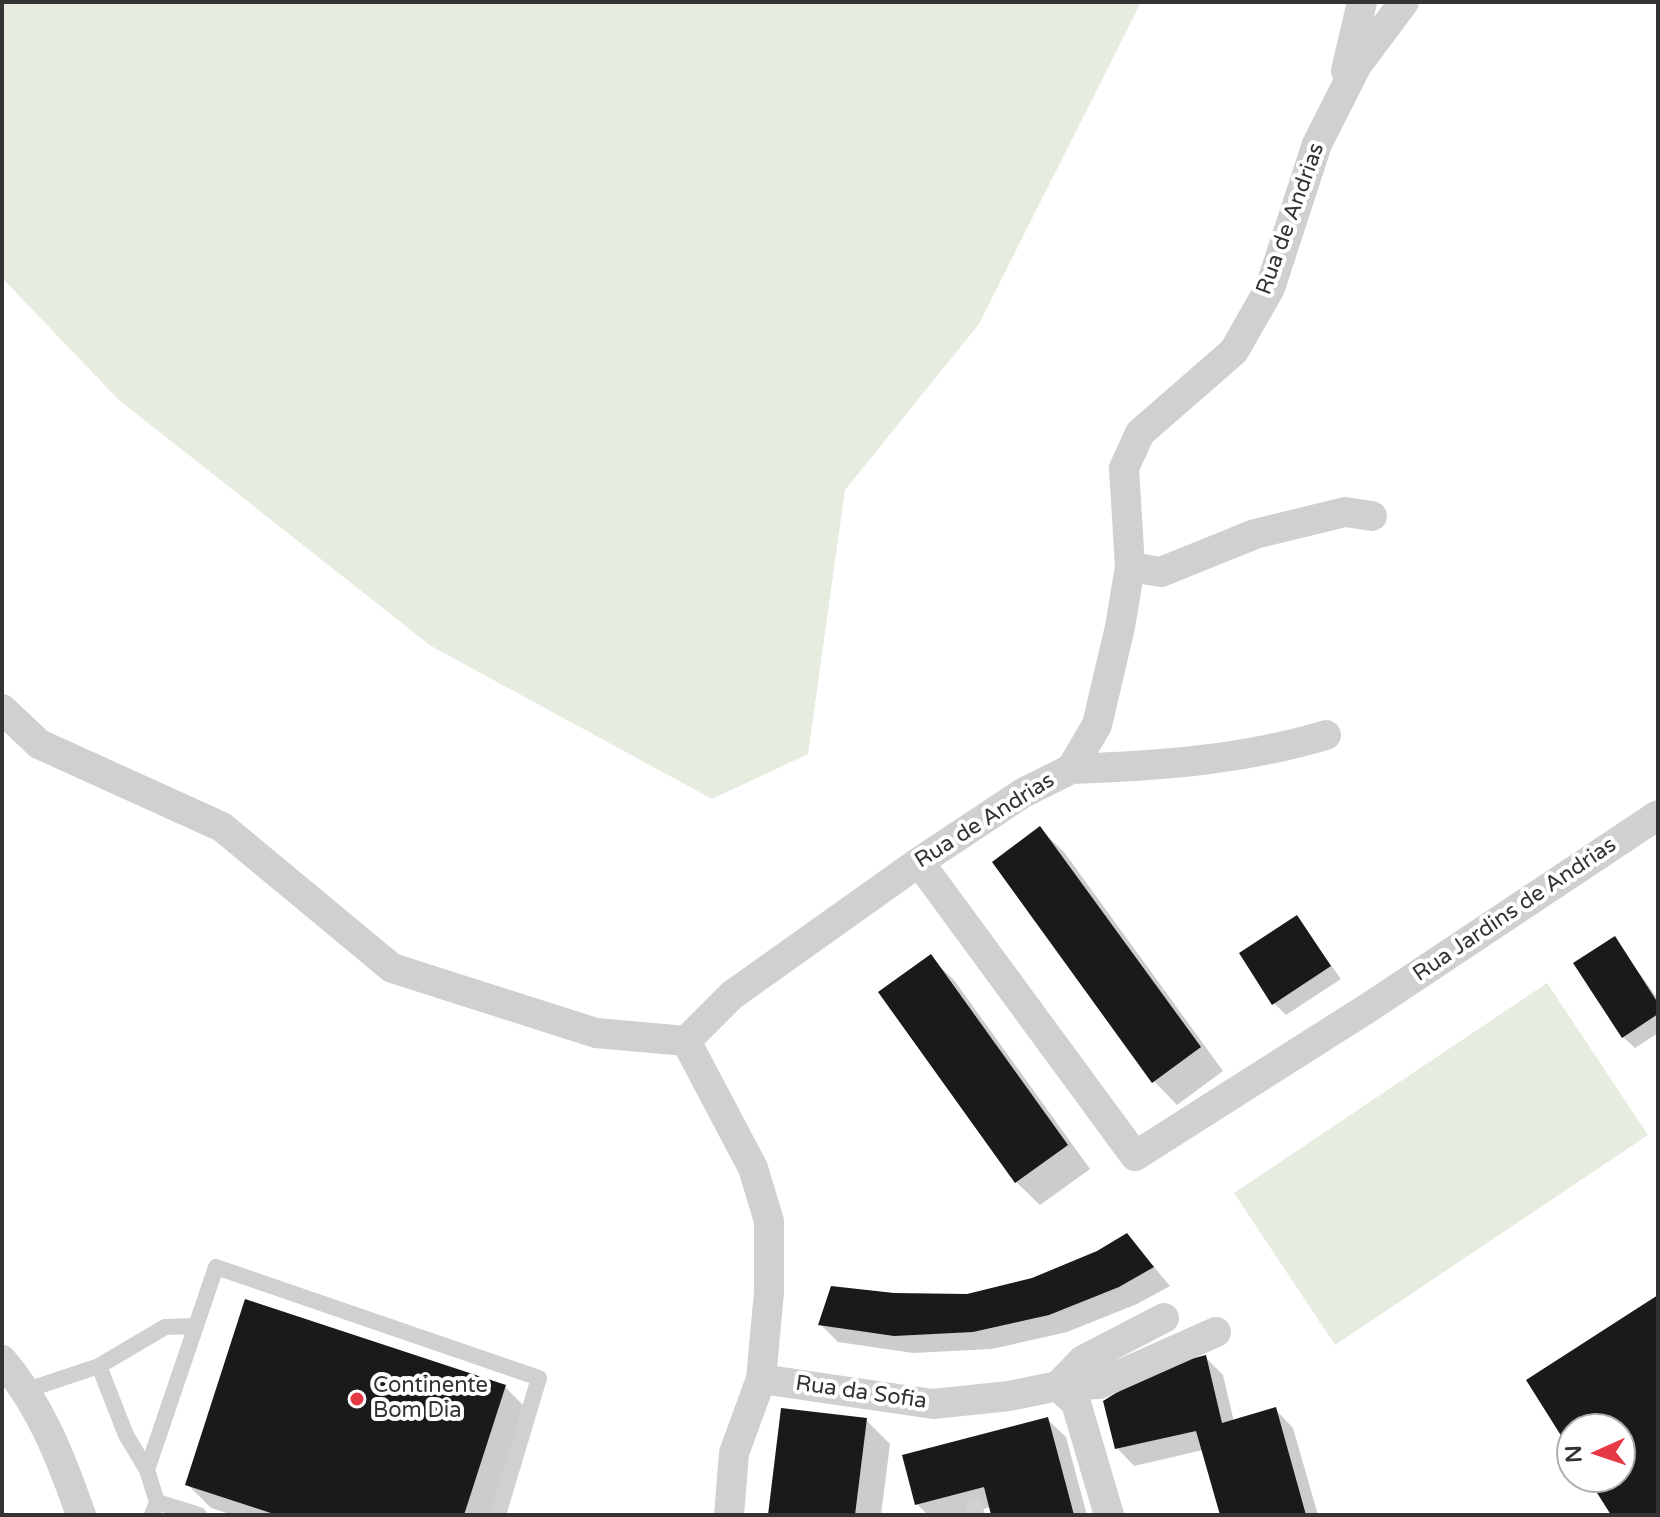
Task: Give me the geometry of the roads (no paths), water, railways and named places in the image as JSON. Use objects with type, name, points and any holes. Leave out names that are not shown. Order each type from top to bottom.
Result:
[{"type":"street","points":[[1339,100],[1362,2]]},
{"type":"street","name":"Rua de Andrias","points":[[686,1041],[732,995],[919,862],[1023,793],[1071,769],[1097,725],[1120,627],[1130,567],[1124,468],[1140,433],[1234,351],[1270,288],[1317,144],[1357,65],[1404,2]]},
{"type":"street","points":[[1130,567],[1161,572],[1255,534],[1345,512],[1372,516]]},
{"type":"street","points":[[2,709],[39,744],[222,827],[392,968],[596,1033],[686,1041],[753,1168],[769,1221],[769,1292],[761,1379],[734,1453],[729,1515]]},
{"type":"street","points":[[1071,769],[1157,766],[1284,748],[1326,735]]},
{"type":"street","name":"Rua Jardins de Andrias","points":[[919,862],[1135,1156],[1371,1006],[1658,815]]},
{"type":"street","points":[[1109,1515],[1076,1403],[1058,1386],[1083,1360],[1164,1318]]},
{"type":"street","name":"Rua da Sofia","points":[[761,1379],[933,1404],[1009,1396],[1058,1386],[1099,1384],[1216,1332]]},
{"type":"street","points":[[2,1360],[27,1390],[57,1448],[81,1515]]},
{"type":"lane","points":[[147,1470],[216,1267],[539,1378],[498,1515]]},
{"type":"lane","points":[[27,1390],[99,1366],[165,1327],[195,1326]]},
{"type":"lane","points":[[99,1366],[126,1435],[147,1470],[154,1508],[199,1515]]},
{"type":"place","name":"Continente Bom Dia","points":[[357,1399]]}]
